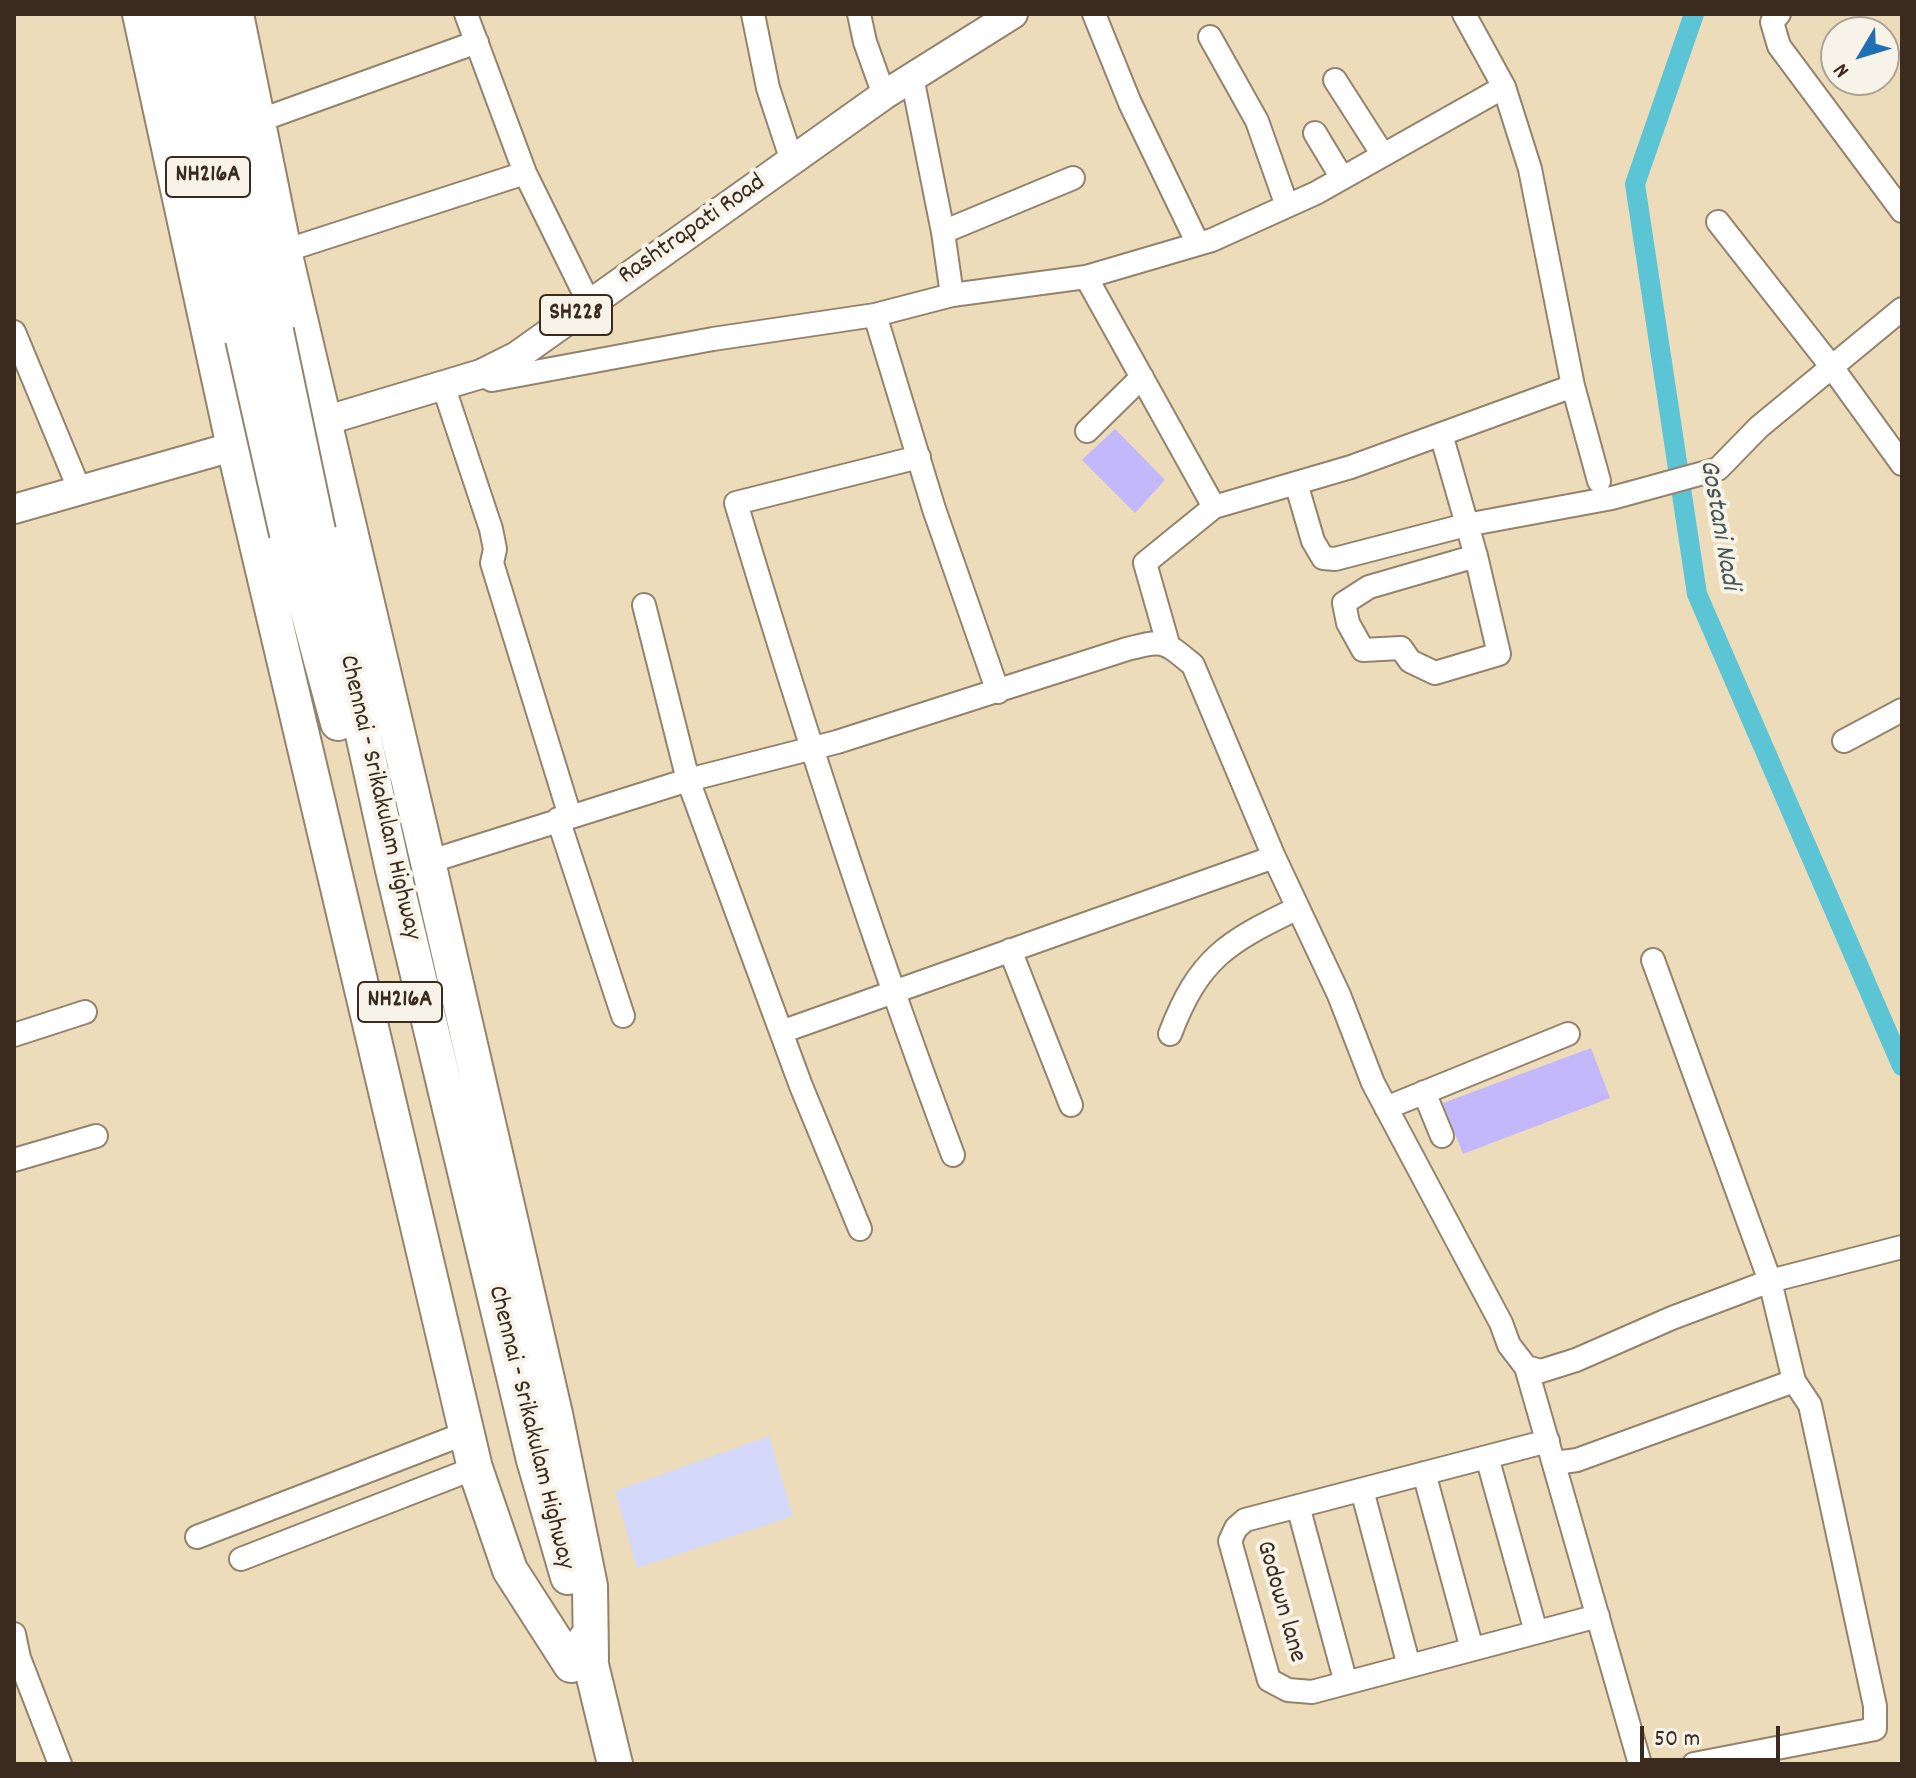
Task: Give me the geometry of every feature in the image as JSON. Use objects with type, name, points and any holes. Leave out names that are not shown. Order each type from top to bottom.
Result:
[{"type":"highway","points":[[140,14],[234,447],[475,1468],[510,1570],[581,1662]]},
{"type":"highway","name":"NH216A","points":[[173,14],[259,335]]},
{"type":"highway","name":"Chennai - Srikakulam Highway","points":[[203,14],[259,335],[303,532],[396,885],[581,1662],[615,1764]]},
{"type":"highway","points":[[236,14],[284,251],[551,1398],[590,1586],[581,1662]]},
{"type":"highway","name":"NH216A","points":[[581,1662],[592,1764]]},
{"type":"main road","name":"Rashtrapati Road","points":[[80,491],[481,374],[517,356],[884,95],[1013,14]]},
{"type":"main road","name":"SH228","points":[[14,509],[80,491]]},
{"type":"street","points":[[466,14],[525,173],[590,305]]},
{"type":"street","points":[[753,14],[768,88],[792,161]]},
{"type":"street","points":[[859,14],[865,42],[884,95]]},
{"type":"street","points":[[1094,14],[1130,103],[1198,244]]},
{"type":"street","points":[[1464,14],[1504,87],[1530,169],[1573,386],[1605,490]]},
{"type":"street","points":[[1779,14],[1772,22],[1779,46],[1902,211]]},
{"type":"street","points":[[1210,37],[1257,121],[1287,206]]},
{"type":"street","points":[[258,121],[477,42]]},
{"type":"street","points":[[912,77],[943,232],[952,295]]},
{"type":"street","points":[[1335,80],[1383,155]]},
{"type":"street","points":[[481,374],[492,380],[713,339],[875,315],[952,295],[1086,277],[1198,244],[1287,206],[1504,87]]},
{"type":"street","points":[[1315,133],[1342,178]]},
{"type":"street","points":[[284,251],[525,173]]},
{"type":"street","points":[[943,232],[1073,178]]},
{"type":"street","points":[[1718,222],[1831,366],[1902,464]]},
{"type":"street","points":[[1086,277],[1214,507]]},
{"type":"street","points":[[1296,483],[1313,541],[1323,558],[1335,559],[1605,490],[1718,469],[1759,427],[1902,309]]},
{"type":"street","points":[[875,315],[934,509],[998,692]]},
{"type":"street","points":[[14,332],[80,491]]},
{"type":"street","points":[[1087,431],[1142,377]]},
{"type":"street","points":[[443,385],[491,529],[495,549],[492,563],[623,1016]]},
{"type":"street","points":[[1573,386],[1351,467],[1214,507],[1145,563],[1168,644],[1193,665],[1274,857],[1339,995],[1373,1083],[1501,1323],[1509,1345],[1526,1367],[1640,1764]]},
{"type":"street","points":[[1441,434],[1476,556],[1499,654],[1435,673],[1410,661],[1401,648],[1363,650],[1348,623],[1344,603],[1369,587],[1476,556]]},
{"type":"street","points":[[919,457],[736,503],[810,749],[892,992],[953,1155]]},
{"type":"street","points":[[644,605],[688,780],[781,1032],[860,1229]]},
{"type":"street","points":[[428,862],[688,780],[810,749],[998,692],[1127,649],[1151,643],[1168,644]]},
{"type":"street","points":[[1844,741],[1902,710]]},
{"type":"street","points":[[781,1032],[1274,857]]},
{"type":"street","points":[[1170,1034],[1184,997],[1214,957],[1248,932],[1298,908]]},
{"type":"street","points":[[1010,950],[1071,1105]]},
{"type":"street","points":[[1653,960],[1770,1281],[1794,1381],[1810,1405],[1875,1706],[1875,1729],[1694,1764]]},
{"type":"street","points":[[14,1035],[85,1012]]},
{"type":"street","points":[[1386,1108],[1568,1034]]},
{"type":"street","points":[[1400,1134],[1438,1127],[1424,1092]]},
{"type":"street","points":[[14,1160],[96,1136]]},
{"type":"street","points":[[1526,1367],[1541,1371],[1576,1360],[1672,1318],[1770,1281],[1900,1247]]},
{"type":"street","points":[[1555,1463],[1577,1460],[1794,1381]]},
{"type":"street","points":[[197,1537],[466,1433]]},
{"type":"street","name":"Godown lane","points":[[1548,1441],[1245,1520],[1236,1528],[1230,1541],[1269,1680],[1288,1690],[1312,1692],[1598,1616]]},
{"type":"street","points":[[1487,1457],[1536,1632]]},
{"type":"street","points":[[241,1559],[475,1468]]},
{"type":"street","points":[[1424,1473],[1472,1649]]},
{"type":"street","points":[[1362,1490],[1409,1666]]},
{"type":"street","points":[[1298,1506],[1346,1683]]},
{"type":"street","points":[[14,1634],[19,1658],[60,1764]]},
{"type":"shaded area","points":[[769,1436],[793,1516],[637,1568],[615,1491]]},
{"type":"building","points":[[1115,429],[1165,480],[1135,513],[1082,460]]},
{"type":"building","points":[[1591,1048],[1610,1098],[1463,1154],[1443,1103]]},
{"type":"waterway","name":"Gostani Nadi","points":[[1694,14],[1635,184],[1697,594],[1902,1066]]}]
